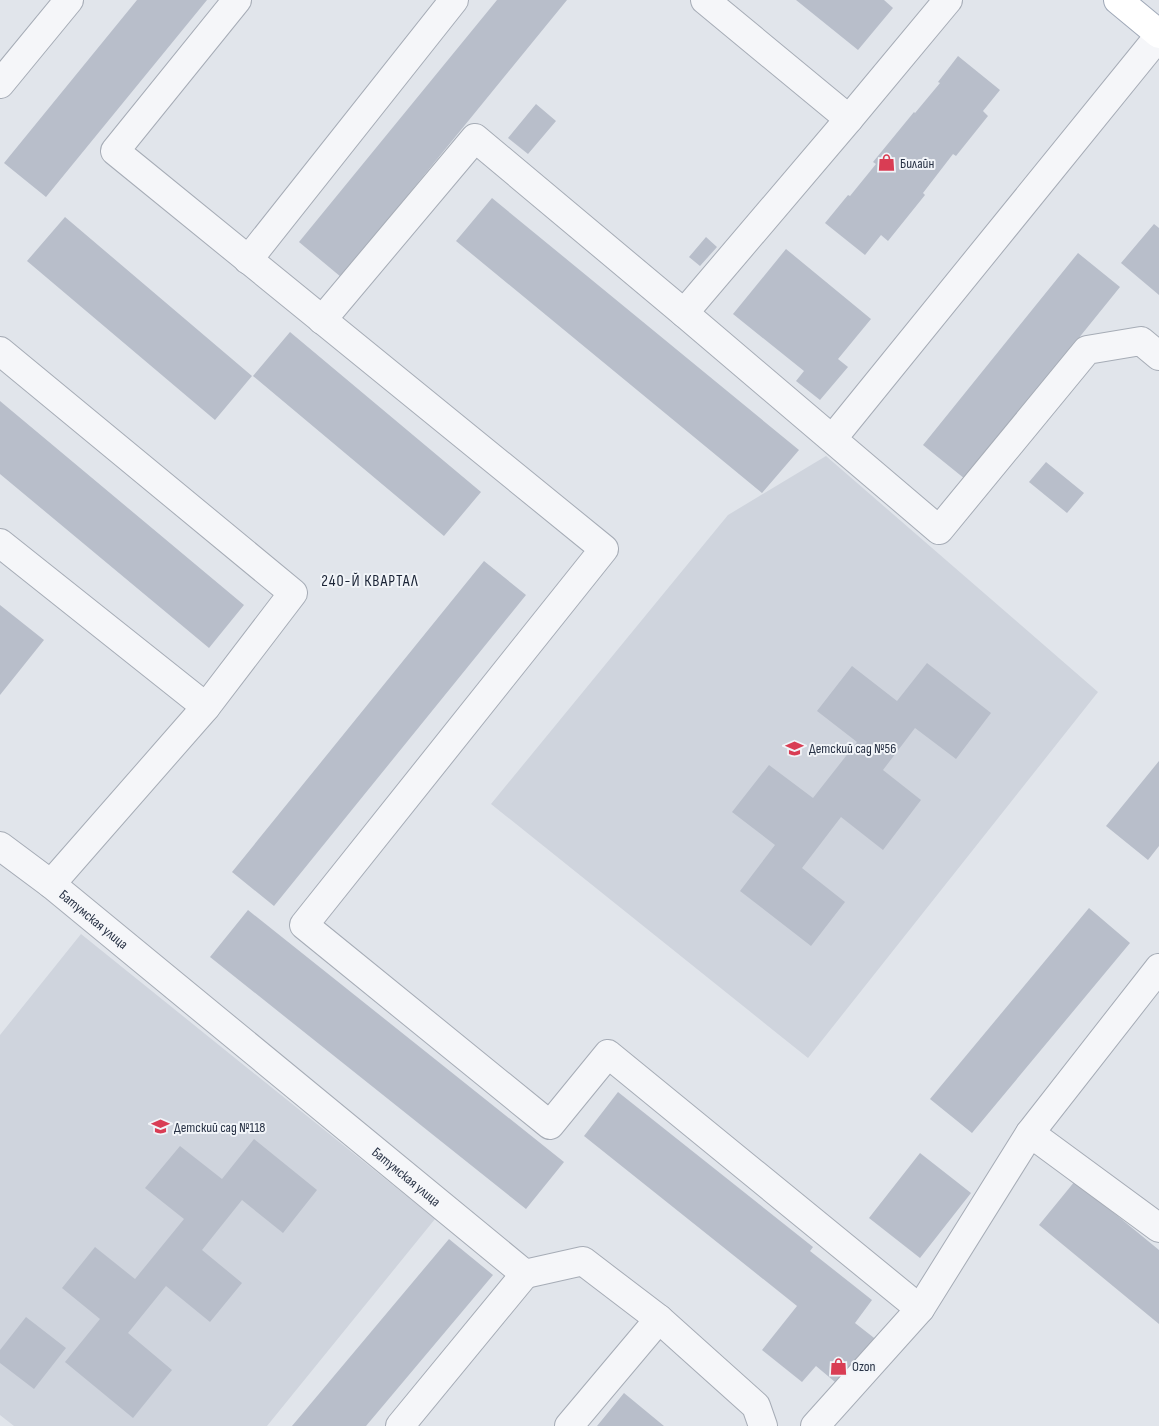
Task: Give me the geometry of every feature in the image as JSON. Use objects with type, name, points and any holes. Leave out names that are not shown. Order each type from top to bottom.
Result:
[{"type":"main road","points":[[1118,0],[1159,35]]},
{"type":"street","points":[[0,84],[69,0]]},
{"type":"street","points":[[238,0],[115,151],[604,549],[304,925],[550,1125],[608,1054],[920,1309]]},
{"type":"street","points":[[248,260],[454,0]]},
{"type":"street","points":[[705,0],[849,119]]},
{"type":"street","points":[[684,313],[948,0]]},
{"type":"street","points":[[833,438],[1159,35]]},
{"type":"street","points":[[322,320],[475,138],[833,438],[939,530],[1087,350],[1141,341],[1159,356]]},
{"type":"street","points":[[0,351],[293,593],[206,707],[51,884]]},
{"type":"street","points":[[0,543],[206,707]]},
{"type":"street","name":"Батумская улица","points":[[0,846],[51,884],[525,1274]]},
{"type":"street","points":[[815,1426],[920,1309],[1030,1133],[1159,968]]},
{"type":"street","points":[[1030,1133],[1159,1228]]},
{"type":"street","points":[[400,1426],[525,1274],[583,1261],[660,1319],[756,1406],[762,1426]]},
{"type":"street","points":[[569,1426],[660,1319]]},
{"type":"shaded area","name":"Детский сад №56","points":[[826,456],[1098,692],[808,1058],[491,804],[728,515]]},
{"type":"shaded area","name":"Детский сад №118","points":[[81,934],[435,1219],[267,1426],[14,1426],[0,1415],[0,1035]]},
{"type":"building","points":[[137,0],[207,0],[46,197],[4,163]]},
{"type":"building","points":[[497,0],[567,0],[341,277],[299,242]]},
{"type":"building","points":[[796,0],[884,0],[893,8],[858,50]]},
{"type":"building","points":[[958,56],[1000,90],[983,111],[988,116],[956,156],[953,154],[923,193],[925,195],[888,241],[881,235],[865,255],[825,223],[876,164],[873,162],[940,83],[938,82]]},
{"type":"building","points":[[536,104],[556,121],[528,154],[508,138]]},
{"type":"building","points":[[492,198],[799,450],[762,493],[456,241]]},
{"type":"building","points":[[65,217],[252,376],[215,420],[27,261]]},
{"type":"building","points":[[1154,224],[1159,228],[1159,295],[1121,263]]},
{"type":"building","points":[[706,237],[717,247],[700,266],[689,257]]},
{"type":"building","points":[[786,249],[871,319],[838,359],[848,367],[820,400],[796,381],[804,371],[733,314]]},
{"type":"building","points":[[1078,253],[1120,287],[965,479],[923,445]]},
{"type":"building","points":[[290,332],[481,492],[444,536],[253,376]]},
{"type":"building","points":[[0,401],[244,605],[209,648],[0,474]]},
{"type":"building","points":[[1046,462],[1084,493],[1067,513],[1029,482]]},
{"type":"building","points":[[484,561],[526,595],[274,906],[232,872]]},
{"type":"building","points":[[0,605],[44,640],[0,695]]},
{"type":"building","points":[[927,663],[991,713],[956,759],[915,728],[883,770],[921,800],[883,850],[841,817],[802,868],[845,902],[811,946],[740,891],[775,845],[732,812],[769,765],[813,798],[857,742],[817,711],[852,666],[897,701]]},
{"type":"building","points":[[1159,761],[1159,846],[1148,860],[1106,826]]},
{"type":"building","points":[[1089,908],[1130,943],[972,1133],[930,1099]]},
{"type":"building","points":[[248,910],[564,1162],[526,1209],[210,957]]},
{"type":"building","points":[[618,1092],[813,1247],[810,1251],[872,1300],[855,1323],[878,1341],[841,1387],[816,1366],[802,1382],[762,1350],[797,1306],[584,1136]]},
{"type":"building","points":[[254,1139],[317,1190],[283,1233],[242,1200],[202,1250],[242,1283],[210,1322],[166,1286],[128,1333],[172,1370],[133,1418],[65,1362],[100,1319],[62,1288],[95,1247],[135,1279],[184,1219],[145,1188],[180,1146],[222,1179]]},
{"type":"building","points":[[920,1153],[971,1193],[920,1258],[869,1218]]},
{"type":"building","points":[[1075,1181],[1159,1250],[1159,1324],[1039,1225]]},
{"type":"building","points":[[449,1239],[493,1275],[366,1426],[292,1426]]},
{"type":"building","points":[[26,1317],[66,1348],[34,1389],[0,1363],[0,1350]]},
{"type":"building","points":[[624,1393],[664,1426],[597,1426]]},
{"type":"place","name":"Билайн","points":[[886,163]]},
{"type":"place","name":"Детский сад №56","points":[[795,748]]},
{"type":"place","name":"Детский сад №118","points":[[160,1127]]},
{"type":"place","name":"Ozon","points":[[838,1366]]},
{"type":"district","name":"240-Й КВАРТАЛ","points":[[370,580]]}]
